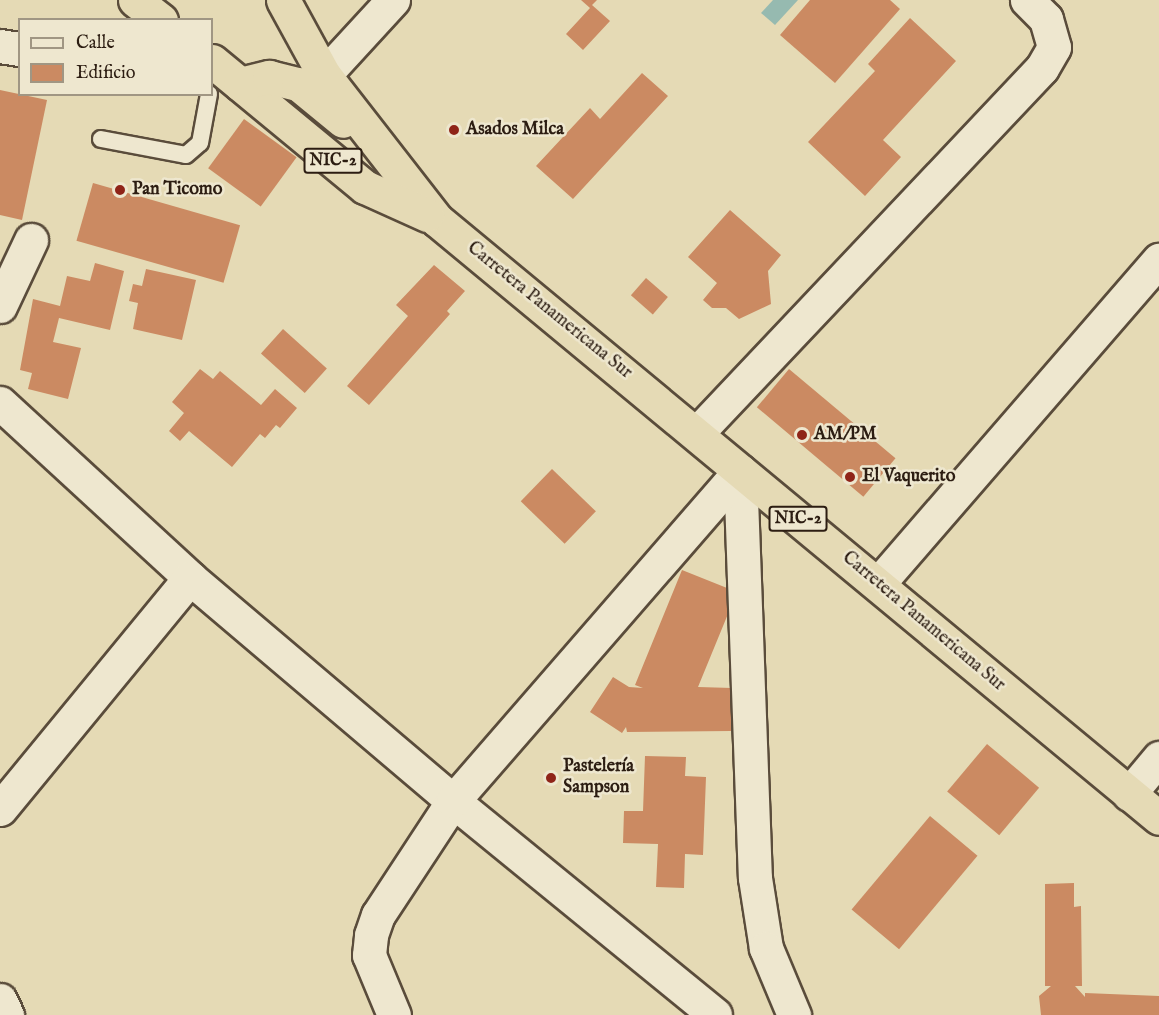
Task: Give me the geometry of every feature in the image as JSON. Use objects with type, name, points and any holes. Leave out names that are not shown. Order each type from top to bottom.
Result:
[{"type":"highway","points":[[135,0],[158,18]]},
{"type":"highway","points":[[219,79],[285,60],[289,13]]},
{"type":"highway","name":"Carretera Panamericana Sur","points":[[289,13],[324,75],[381,152],[437,220],[697,432],[740,471],[1159,818]]},
{"type":"highway","name":"Carretera Panamericana Sur","points":[[213,64],[219,79],[365,188],[437,220]]},
{"type":"highway","points":[[219,79],[270,77],[297,84],[381,152]]},
{"type":"street","points":[[125,0],[130,18]]},
{"type":"street","points":[[324,75],[393,0]]},
{"type":"street","points":[[697,432],[1042,68],[1054,47],[1046,18],[1027,0]]},
{"type":"street","points":[[0,46],[18,49]]},
{"type":"street","points":[[0,306],[31,240]]},
{"type":"street","points":[[878,584],[1159,260]]},
{"type":"street","points":[[0,403],[190,578],[453,801],[715,1015]]},
{"type":"street","points":[[394,1015],[369,955],[370,935],[378,915],[453,801],[740,471]]},
{"type":"street","points":[[740,471],[755,878],[766,948],[794,1015]]},
{"type":"street","points":[[0,809],[190,578]]},
{"type":"street","points":[[1129,794],[1159,758]]},
{"type":"street","points":[[0,1000],[7,1015]]},
{"type":"lane","points":[[101,139],[186,154],[200,143],[209,96]]},
{"type":"water","points":[[773,0],[798,0],[775,25],[761,13]]},
{"type":"building","points":[[581,0],[597,0],[592,5],[610,21],[583,50],[566,34],[590,8]]},
{"type":"building","points":[[810,0],[890,0],[900,9],[835,83],[780,35]]},
{"type":"building","points":[[910,18],[956,61],[883,140],[901,157],[865,196],[808,142],[875,71],[868,64]]},
{"type":"building","points":[[642,73],[668,96],[573,199],[536,166],[590,108],[600,119]]},
{"type":"building","points":[[0,90],[18,94],[18,96],[47,100],[22,220],[0,215]]},
{"type":"building","points":[[244,119],[297,157],[261,207],[208,168]]},
{"type":"building","points":[[93,183],[240,225],[224,283],[76,241]]},
{"type":"building","points":[[730,210],[781,255],[768,271],[771,304],[739,319],[726,308],[712,308],[703,300],[717,283],[688,257]]},
{"type":"building","points":[[95,263],[124,271],[110,330],[59,318],[53,342],[81,348],[68,399],[28,389],[32,373],[20,370],[33,299],[60,306],[67,276],[90,281]]},
{"type":"building","points":[[434,265],[465,291],[447,311],[450,314],[369,405],[347,386],[408,316],[396,305]]},
{"type":"building","points":[[146,269],[196,280],[182,340],[133,329],[138,303],[129,301],[133,284],[142,286]]},
{"type":"building","points":[[646,278],[668,297],[653,314],[631,295]]},
{"type":"building","points":[[283,329],[327,368],[305,393],[261,354]]},
{"type":"building","points":[[200,369],[213,379],[220,371],[261,405],[275,389],[297,408],[280,428],[276,425],[265,438],[260,434],[232,467],[189,431],[180,441],[169,431],[184,413],[172,402]]},
{"type":"building","points":[[789,369],[895,458],[863,497],[757,407]]},
{"type":"building","points":[[552,469],[596,511],[565,544],[521,501]]},
{"type":"building","points":[[682,570],[737,592],[698,687],[732,688],[731,731],[627,732],[626,727],[622,733],[590,712],[613,677],[629,687],[643,688],[635,685]]},
{"type":"building","points":[[987,744],[1039,788],[999,835],[947,791]]},
{"type":"building","points":[[645,756],[686,757],[685,776],[706,777],[703,855],[685,854],[684,888],[656,887],[658,844],[623,843],[624,811],[643,811]]},
{"type":"building","points":[[930,816],[977,856],[899,949],[852,909]]},
{"type":"building","points":[[1074,883],[1074,907],[1081,906],[1082,986],[1075,986],[1085,997],[1085,993],[1159,996],[1159,1015],[1041,1015],[1039,996],[1051,986],[1045,986],[1045,884]]},
{"type":"place","name":"Asados Milca","points":[[454,130]]},
{"type":"place","name":"Pan Ticomo","points":[[120,190]]},
{"type":"place","name":"AM/PM","points":[[802,435]]},
{"type":"place","name":"El Vaquerito","points":[[850,477]]},
{"type":"place","name":"Pastelería Sampson","points":[[551,778]]}]
